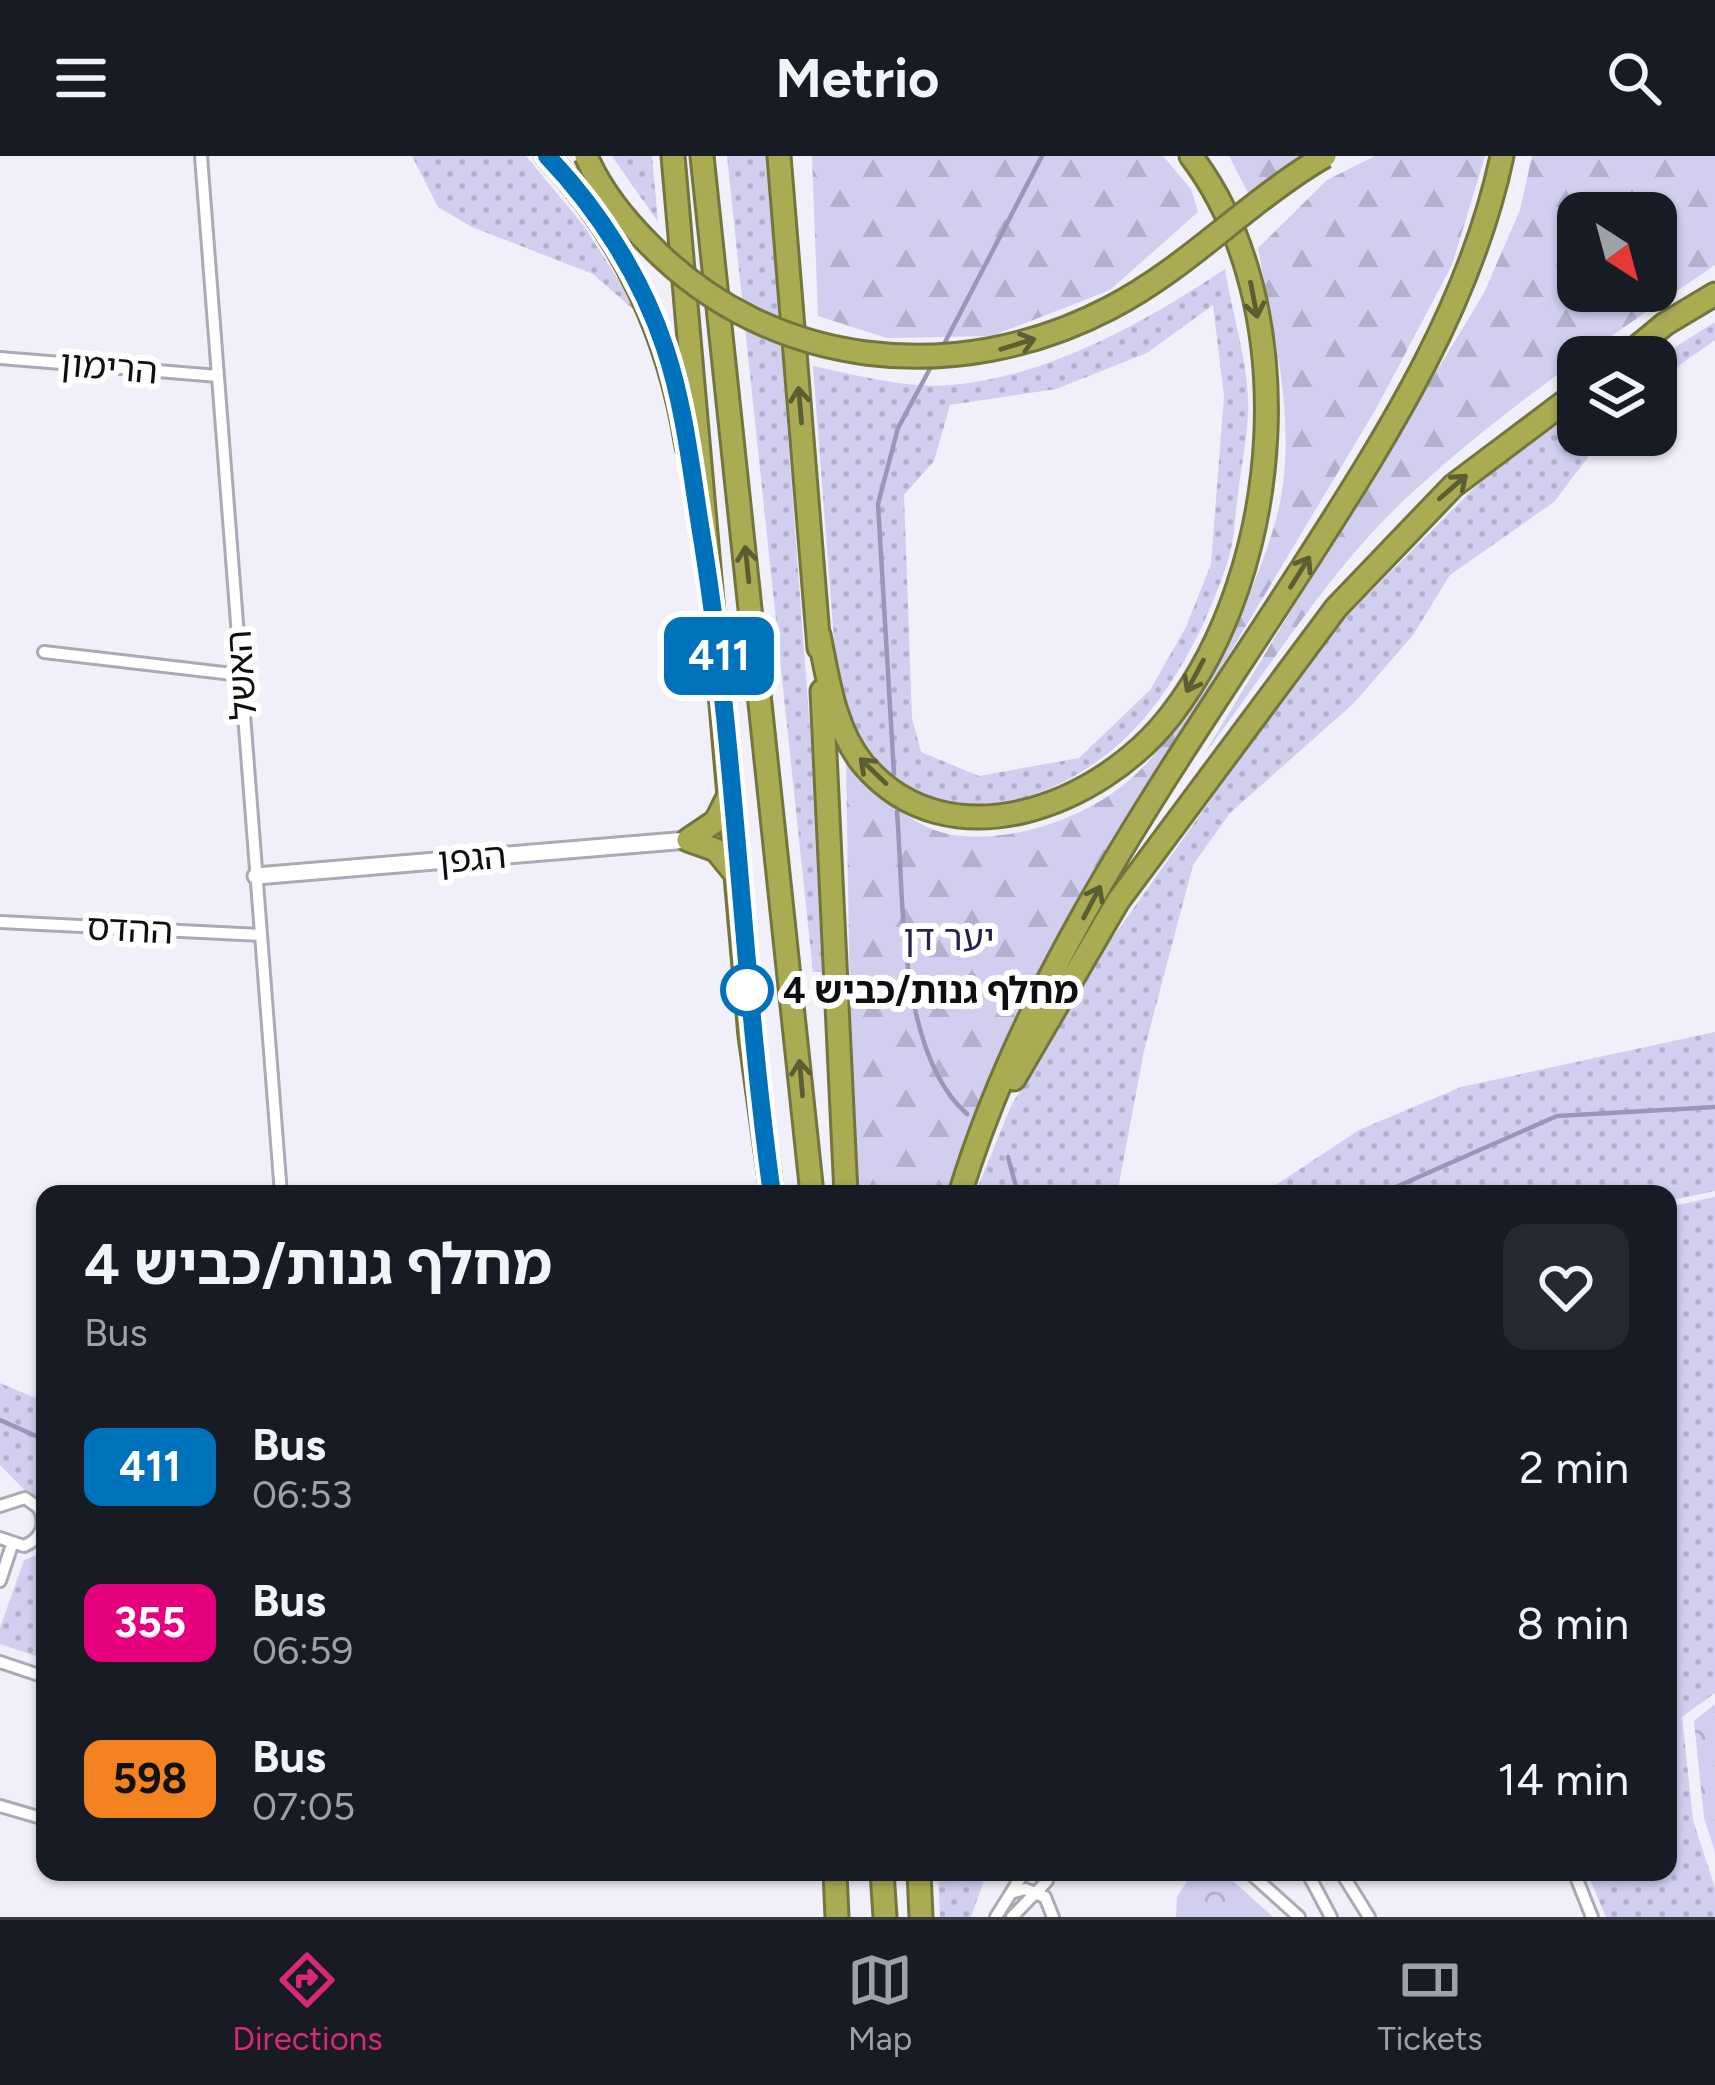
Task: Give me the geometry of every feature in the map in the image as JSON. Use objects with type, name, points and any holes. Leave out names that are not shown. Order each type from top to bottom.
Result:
[{"type":"highway","points":[[547,156],[602,224],[666,350],[717,631]]},
{"type":"highway","points":[[586,156],[638,233],[673,268],[731,309],[844,351],[932,359],[1014,346],[1112,308],[1325,156]]},
{"type":"highway","points":[[673,156],[750,1036],[771,1185]]},
{"type":"highway","points":[[702,156],[811,1185]]},
{"type":"highway","points":[[779,156],[819,635],[846,1185]]},
{"type":"highway","points":[[819,635],[839,718],[863,764],[895,790],[948,815],[1005,818],[1049,803],[1102,776],[1171,715],[1222,625],[1241,571],[1263,477],[1265,431],[1258,318],[1243,251],[1223,202],[1191,156]]},
{"type":"highway","points":[[963,1185],[1017,1042],[1100,886],[1401,406],[1471,271],[1502,156]]},
{"type":"highway","points":[[1650,336],[1715,294]]},
{"type":"highway","points":[[971,1159],[1118,901],[1336,608],[1454,486],[1557,408]]},
{"type":"highway","points":[[688,840],[716,820],[730,790]]},
{"type":"highway","points":[[688,840],[716,850],[739,878]]},
{"type":"highway","points":[[835,1881],[837,1917]]},
{"type":"highway","points":[[883,1881],[885,1917]]},
{"type":"highway","points":[[920,1881],[923,1917]]},
{"type":"street","name":"האשל","points":[[201,156],[279,1185]]},
{"type":"street","name":"הרימון","points":[[0,358],[218,376]]},
{"type":"street","points":[[44,652],[241,675]]},
{"type":"street","name":"הגפן","points":[[256,876],[688,840]]},
{"type":"street","name":"ההדס","points":[[0,922],[261,935]]},
{"type":"street","points":[[0,1506],[16,1497],[36,1506]]},
{"type":"street","points":[[0,1538],[12,1545],[36,1538]]},
{"type":"street","points":[[0,1581],[12,1545]]},
{"type":"street","points":[[0,1662],[36,1674]]},
{"type":"street","points":[[0,1806],[36,1817]]},
{"type":"street","points":[[923,1917],[929,1881]]},
{"type":"street","points":[[996,1917],[1020,1881]]},
{"type":"street","points":[[1012,1917],[1041,1895],[1045,1881]]},
{"type":"street","points":[[1260,1881],[1299,1917]]},
{"type":"street","points":[[1312,1881],[1331,1917]]},
{"type":"street","points":[[1347,1881],[1370,1917]]},
{"type":"street","points":[[1578,1881],[1592,1917]]},
{"type":"street","points":[[1014,1892],[1041,1895]]},
{"type":"street","points":[[1041,1895],[1053,1917]]},
{"type":"green space","points":[[412,156],[526,156],[584,226],[642,317],[593,274],[472,227],[438,207]]},
{"type":"green space","points":[[612,156],[652,156],[658,222]]},
{"type":"green space","points":[[727,156],[767,156],[828,972],[813,972]]},
{"type":"green space","points":[[812,156],[1163,156],[1191,189],[1198,212],[1110,290],[992,336],[887,338],[818,316]]},
{"type":"green space","points":[[1229,156],[1305,156],[1249,195]]},
{"type":"green space","name":"יער דן","points":[[1375,156],[1485,156],[1452,265],[1377,407],[1125,828],[959,1185],[853,1185],[846,758],[918,823],[972,837],[1022,832],[1073,815],[1117,790],[1158,750],[1228,639],[1277,517],[1285,424],[1280,365],[1258,248],[1327,180]]},
{"type":"green space","points":[[1532,156],[1715,156],[1715,265],[1677,291],[1677,192],[1557,192],[1557,312],[1647,312],[1612,336],[1557,336],[1557,376],[1439,469],[1375,530],[1323,592],[1203,756],[1484,293],[1520,210]]},
{"type":"green space","points":[[1225,269],[1248,413],[1231,549],[1210,609],[1184,662],[1132,732],[1060,784],[998,804],[966,807],[936,802],[908,790],[868,747],[837,679],[813,366],[918,385],[988,380],[1095,344]],"holes":[[[1213,305],[1224,396],[1211,564],[1186,627],[1150,690],[1079,758],[979,776],[921,752],[912,718],[904,495],[934,461],[950,405],[1056,389],[1147,353]]]},
{"type":"green space","points":[[1715,322],[1715,340],[1677,367],[1677,346]]},
{"type":"green space","points":[[1557,425],[1557,456],[1589,456],[1554,502],[1450,575],[1413,635],[1354,703],[1230,813],[1193,865],[1144,1051],[1119,1185],[979,1185],[1011,1106],[1106,947],[1328,635],[1487,475]]},
{"type":"green space","points":[[1715,1032],[1715,1191],[1677,1199],[1677,1185],[1276,1185],[1359,1130],[1461,1087]]},
{"type":"green space","points":[[1715,1197],[1715,1693],[1682,1717],[1693,1820],[1715,1888],[1715,1917],[1606,1917],[1591,1881],[1677,1881],[1677,1205]]},
{"type":"green space","points":[[0,1383],[36,1398],[36,1502],[0,1465]]},
{"type":"green space","points":[[36,1555],[36,1656],[0,1644],[0,1628],[24,1560]]},
{"type":"green space","points":[[1715,1704],[1715,1852],[1704,1818],[1694,1721]]},
{"type":"green space","points":[[938,1881],[984,1881],[971,1917],[940,1917]]},
{"type":"green space","points":[[1187,1881],[1233,1881],[1273,1917],[1176,1917],[1177,1897]]},
{"type":"waterway","points":[[942,348],[1042,156]]},
{"type":"waterway","points":[[894,774],[878,504],[898,428],[933,363]]},
{"type":"waterway","points":[[897,812],[904,930],[916,1015],[944,1087],[967,1114]]},
{"type":"waterway","points":[[1400,1185],[1557,1116],[1715,1107]]},
{"type":"waterway","points":[[1008,1157],[1016,1185]]},
{"type":"waterway","points":[[0,1420],[36,1436]]},
{"type":"bus line","name":"411","points":[[547,156],[602,224],[626,264],[666,350],[685,432],[717,631],[750,1036],[771,1185]]},
{"type":"place","name":"מחלף גנות/כביש 4","points":[[747,990]]}]
